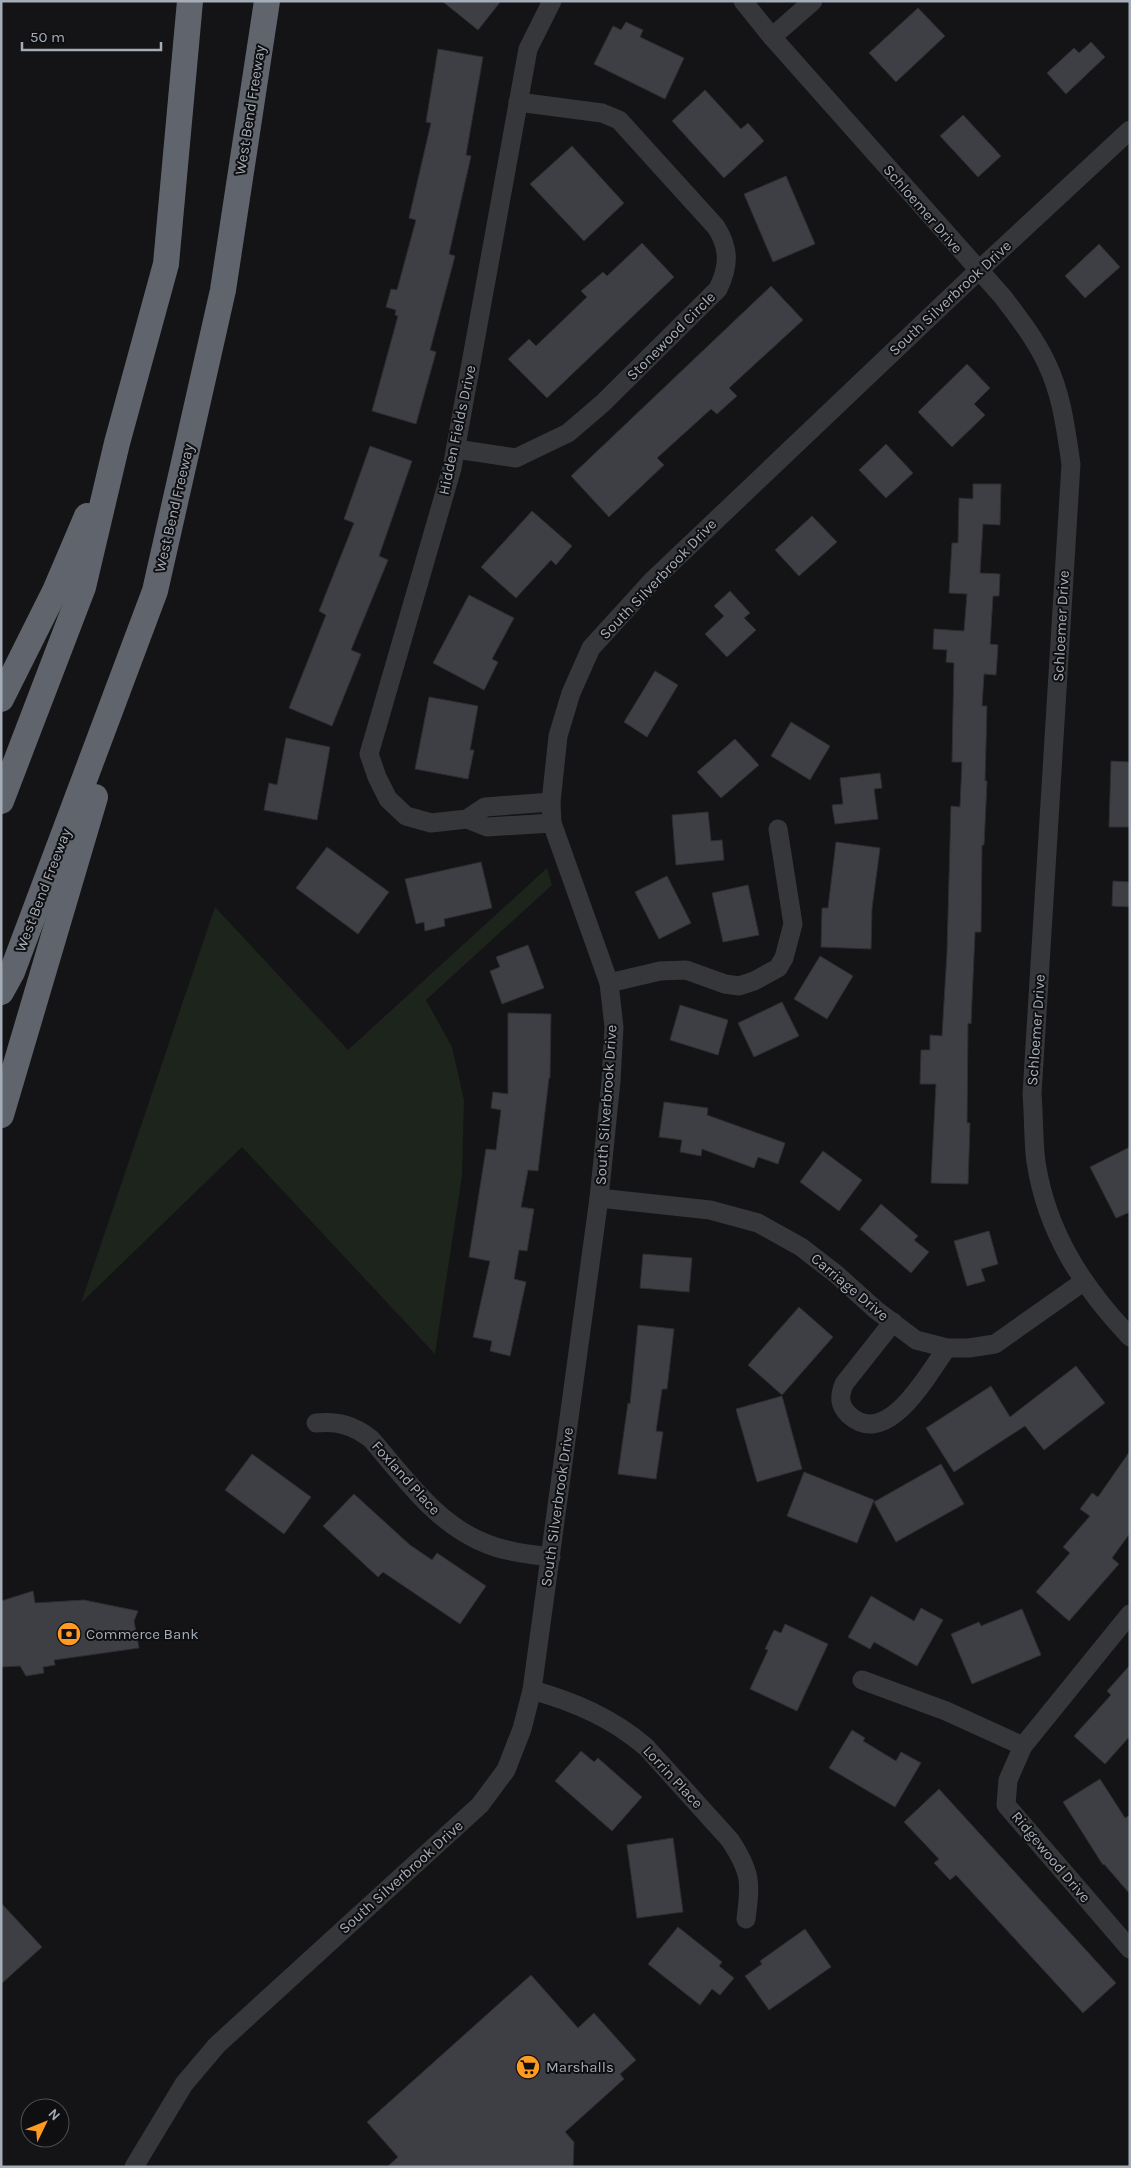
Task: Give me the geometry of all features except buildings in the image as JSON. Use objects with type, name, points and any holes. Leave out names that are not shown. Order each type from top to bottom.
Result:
[{"type":"highway","points":[[1,801],[83,587],[117,443],[166,264],[190,1]]},
{"type":"highway","name":"West Bend Freeway","points":[[1,992],[12,972],[155,591],[223,290],[267,1]]},
{"type":"highway","points":[[1,699],[56,591],[117,443]]},
{"type":"highway","points":[[1,1115],[155,591]]},
{"type":"street","name":"Hidden Fields Drive","points":[[551,802],[485,807],[467,819],[432,823],[406,816],[388,799],[377,777],[369,754],[452,468],[528,49],[552,1]]},
{"type":"street","name":"Schloemer Drive","points":[[743,1],[772,37],[1003,297],[1028,329],[1048,365],[1064,416],[1071,464],[1032,1094],[1036,1162],[1051,1222],[1070,1261],[1083,1282],[1130,1337]]},
{"type":"street","points":[[772,37],[814,1]]},
{"type":"street","name":"Stonewood Circle","points":[[456,449],[516,458],[568,433],[603,403],[718,289],[725,274],[727,247],[716,226],[619,120],[602,113],[518,102]]},
{"type":"street","name":"South Silverbrook Drive","points":[[134,2167],[184,2084],[216,2045],[486,1797],[506,1770],[516,1748],[532,1690],[551,1557],[599,1198],[614,1036],[609,983],[552,823],[551,802],[558,736],[571,693],[591,648],[652,581],[978,271],[1130,130]]},
{"type":"street","name":"Hidden Fields Drive","points":[[467,819],[487,827],[552,823]]},
{"type":"street","points":[[609,983],[643,973],[686,970],[739,986],[778,968],[784,958],[793,924],[778,829]]},
{"type":"street","name":"Carriage Drive","points":[[599,1198],[710,1210],[758,1223],[801,1247],[916,1340],[947,1348],[969,1348],[995,1344],[1083,1282]]},
{"type":"street","points":[[893,1322],[844,1384],[839,1396],[843,1409],[853,1418],[868,1425],[882,1422],[894,1415],[905,1405],[947,1348]]},
{"type":"street","name":"Foxland Place","points":[[316,1423],[345,1424],[358,1429],[371,1439],[441,1517],[468,1536],[514,1552],[551,1557]]},
{"type":"street","name":"Ridgewood Drive","points":[[1130,1614],[1023,1746],[1008,1780],[1006,1804],[1130,1949]]},
{"type":"street","points":[[862,1680],[946,1711],[1023,1746]]},
{"type":"street","name":"Lorrin Place","points":[[532,1690],[569,1701],[600,1715],[631,1734],[653,1754],[730,1840],[740,1855],[750,1880],[746,1919]]},
{"type":"shaded area","points":[[547,868],[552,885],[426,1000],[452,1047],[464,1100],[462,1176],[435,1354],[242,1147],[81,1303],[215,907],[348,1050]]},
{"type":"place","name":"Commerce Bank","points":[[69,1634]]},
{"type":"place","name":"Marshalls","points":[[528,2067]]}]
